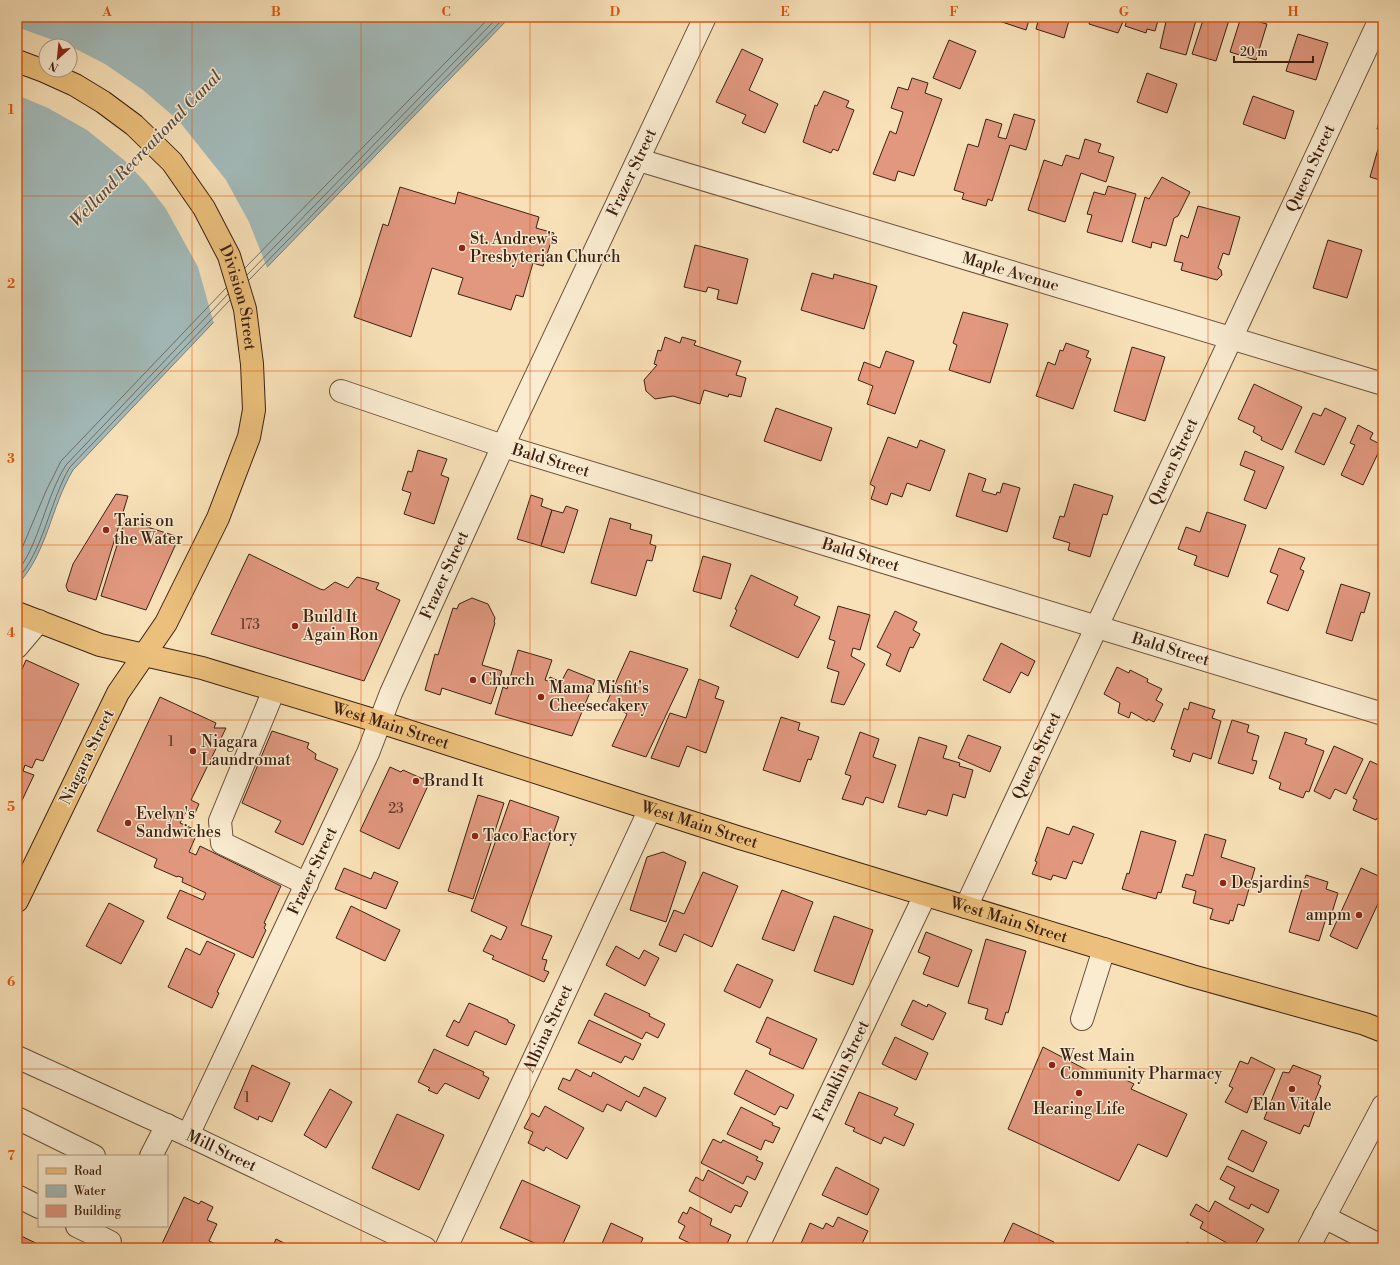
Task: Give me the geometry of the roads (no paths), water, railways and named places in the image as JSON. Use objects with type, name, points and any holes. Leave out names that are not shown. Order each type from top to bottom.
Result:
[{"type":"main road","name":"Division Street","points":[[17,61],[76,85],[103,102],[134,125],[172,162],[204,208],[228,256],[245,309],[252,364],[254,410],[249,437],[218,518],[168,619]]},
{"type":"main road","name":"West Main Street","points":[[17,613],[100,645],[202,668],[380,722],[650,810],[925,895],[1383,1031]]},
{"type":"main road","name":"Niagara Street","points":[[17,901],[118,692],[168,619]]},
{"type":"street","name":"Frazer Street","points":[[188,1135],[368,753],[391,694],[503,446],[639,160],[705,17]]},
{"type":"street","name":"Queen Street","points":[[966,907],[1381,17]]},
{"type":"street","name":"Maple Avenue","points":[[639,160],[1383,384]]},
{"type":"street","name":"Bald Street","points":[[341,391],[503,446],[1383,714]]},
{"type":"street","points":[[17,647],[39,621]]},
{"type":"street","points":[[274,690],[220,821],[222,843],[307,884]]},
{"type":"street","name":"Albina Street","points":[[446,1248],[650,810]]},
{"type":"street","name":"Franklin Street","points":[[757,1248],[925,895]]},
{"type":"street","points":[[1082,1019],[1104,949]]},
{"type":"street","name":"Mill Street","points":[[17,1057],[188,1135],[425,1248]]},
{"type":"street","points":[[1308,1248],[1383,1106]]},
{"type":"street","points":[[17,1118],[92,1155]]},
{"type":"street","points":[[151,1155],[166,1125]]},
{"type":"street","points":[[17,1196],[38,1206]]},
{"type":"street","points":[[1324,1217],[1383,1247]]},
{"type":"street","points":[[80,1227],[112,1239]]},
{"type":"water","name":"Welland Recreational Canal","points":[[17,17],[510,17],[211,325],[73,470],[59,499],[42,544],[27,573],[17,585]]},
{"type":"place","name":"St. Andrew's Presbyterian Church","points":[[462,248]]},
{"type":"place","name":"Taris on the Water","points":[[106,530]]},
{"type":"place","name":"Build It Again Ron","points":[[295,626]]},
{"type":"place","name":"Church","points":[[473,680]]},
{"type":"place","name":"Mama Misfit's Cheesecakery","points":[[541,697]]},
{"type":"place","name":"Niagara Laundromat","points":[[193,751]]},
{"type":"place","name":"Brand It","points":[[416,781]]},
{"type":"place","name":"Evelyn's Sandwiches","points":[[128,823]]},
{"type":"place","name":"Taco Factory","points":[[475,836]]},
{"type":"place","name":"Desjardins","points":[[1223,883]]},
{"type":"place","name":"ampm","points":[[1359,915]]},
{"type":"place","name":"West Main Community Pharmacy","points":[[1052,1065]]},
{"type":"place","name":"Elan Vitale","points":[[1292,1089]]},
{"type":"place","name":"Hearing Life","points":[[1079,1093]]}]
